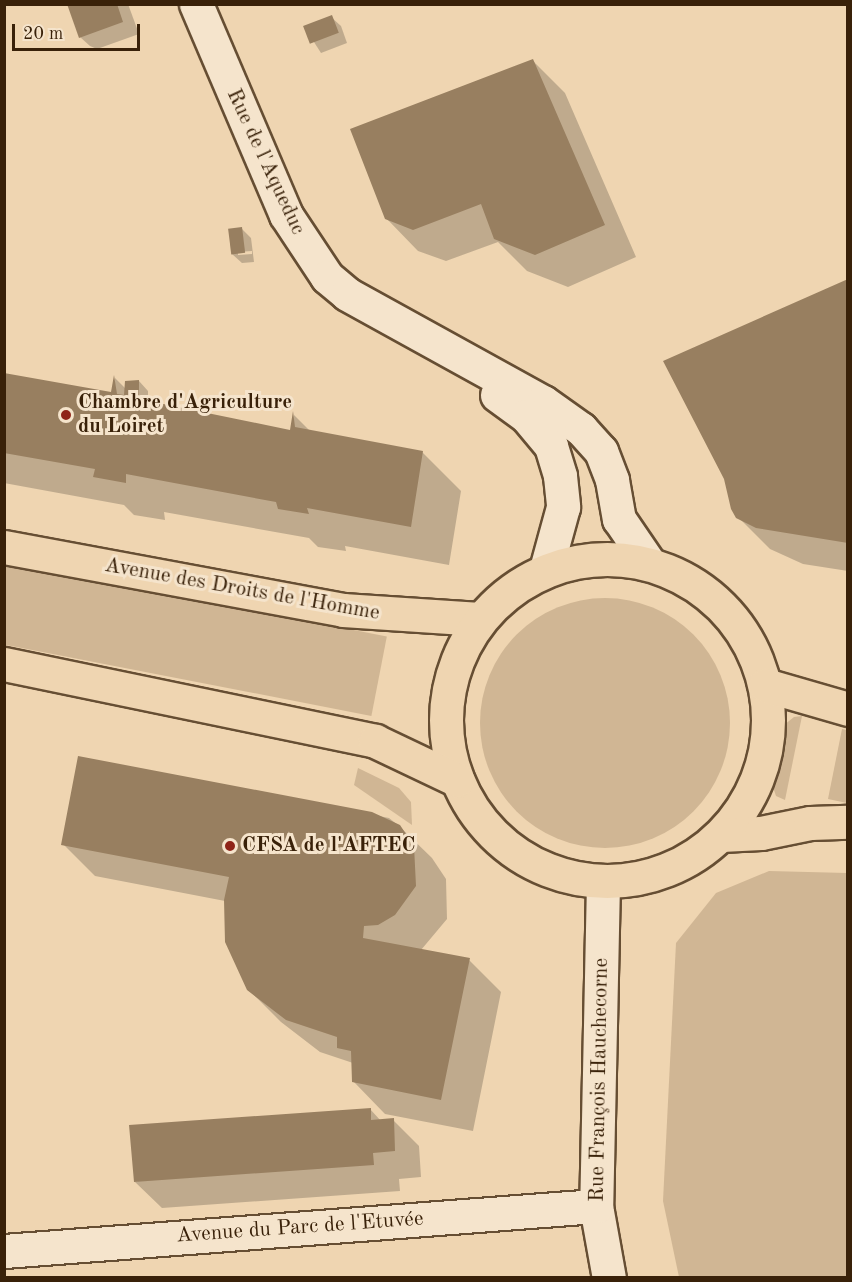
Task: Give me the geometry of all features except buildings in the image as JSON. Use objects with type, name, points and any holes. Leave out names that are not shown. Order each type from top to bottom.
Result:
[{"type":"main road","name":"Avenue des Droits de l'Homme","points":[[4,547],[344,610],[401,617],[480,619]]},
{"type":"main road","points":[[597,558],[649,563],[690,580],[724,608],[750,644],[765,685],[769,726],[762,765],[746,803],[721,835],[687,861],[647,877],[603,882],[557,874],[515,853],[481,821],[457,780],[446,739],[447,696],[459,656],[480,619],[510,590],[546,570],[597,558]]},
{"type":"main road","points":[[4,664],[375,741],[457,780]]},
{"type":"main road","points":[[765,685],[848,710]]},
{"type":"main road","points":[[721,835],[762,833],[810,823],[848,822]]},
{"type":"street","name":"Rue de l'Aqueduc","points":[[196,4],[286,215],[306,250],[347,294],[543,402],[581,429],[601,451],[612,480],[619,519],[649,563]]},
{"type":"street","name":"Rue de l'Aqueduc","points":[[391,318],[526,416],[551,447],[560,476],[563,507],[546,570]]},
{"type":"street","name":"Rue François Hauchecorne","points":[[603,882],[596,1206],[609,1278]]},
{"type":"street","name":"Avenue du Parc de l'Etuvée","points":[[4,1251],[596,1206]]},
{"type":"shaded area","points":[[4,562],[387,636],[371,716],[4,645]]},
{"type":"shaded area","points":[[605,598],[641,604],[664,613],[684,626],[702,644],[720,675],[727,699],[730,723],[724,759],[715,782],[702,802],[684,820],[653,838],[629,845],[605,848],[569,842],[546,833],[526,820],[508,802],[490,771],[483,747],[480,723],[486,687],[495,664],[508,644],[526,626],[557,608],[581,601]]},
{"type":"shaded area","points":[[802,716],[785,800],[776,796],[772,784],[784,725],[794,717]]},
{"type":"shaded area","points":[[842,729],[847,730],[847,803],[828,799]]},
{"type":"shaded area","points":[[358,768],[399,788],[411,802],[412,825],[354,785]]},
{"type":"shaded area","points":[[769,871],[847,873],[847,1277],[679,1277],[663,1201],[676,943],[716,893]]},
{"type":"place","name":"Chambre d'Agriculture du Loiret","points":[[66,415]]},
{"type":"place","name":"CFSA de l'AFTEC","points":[[230,846]]}]
